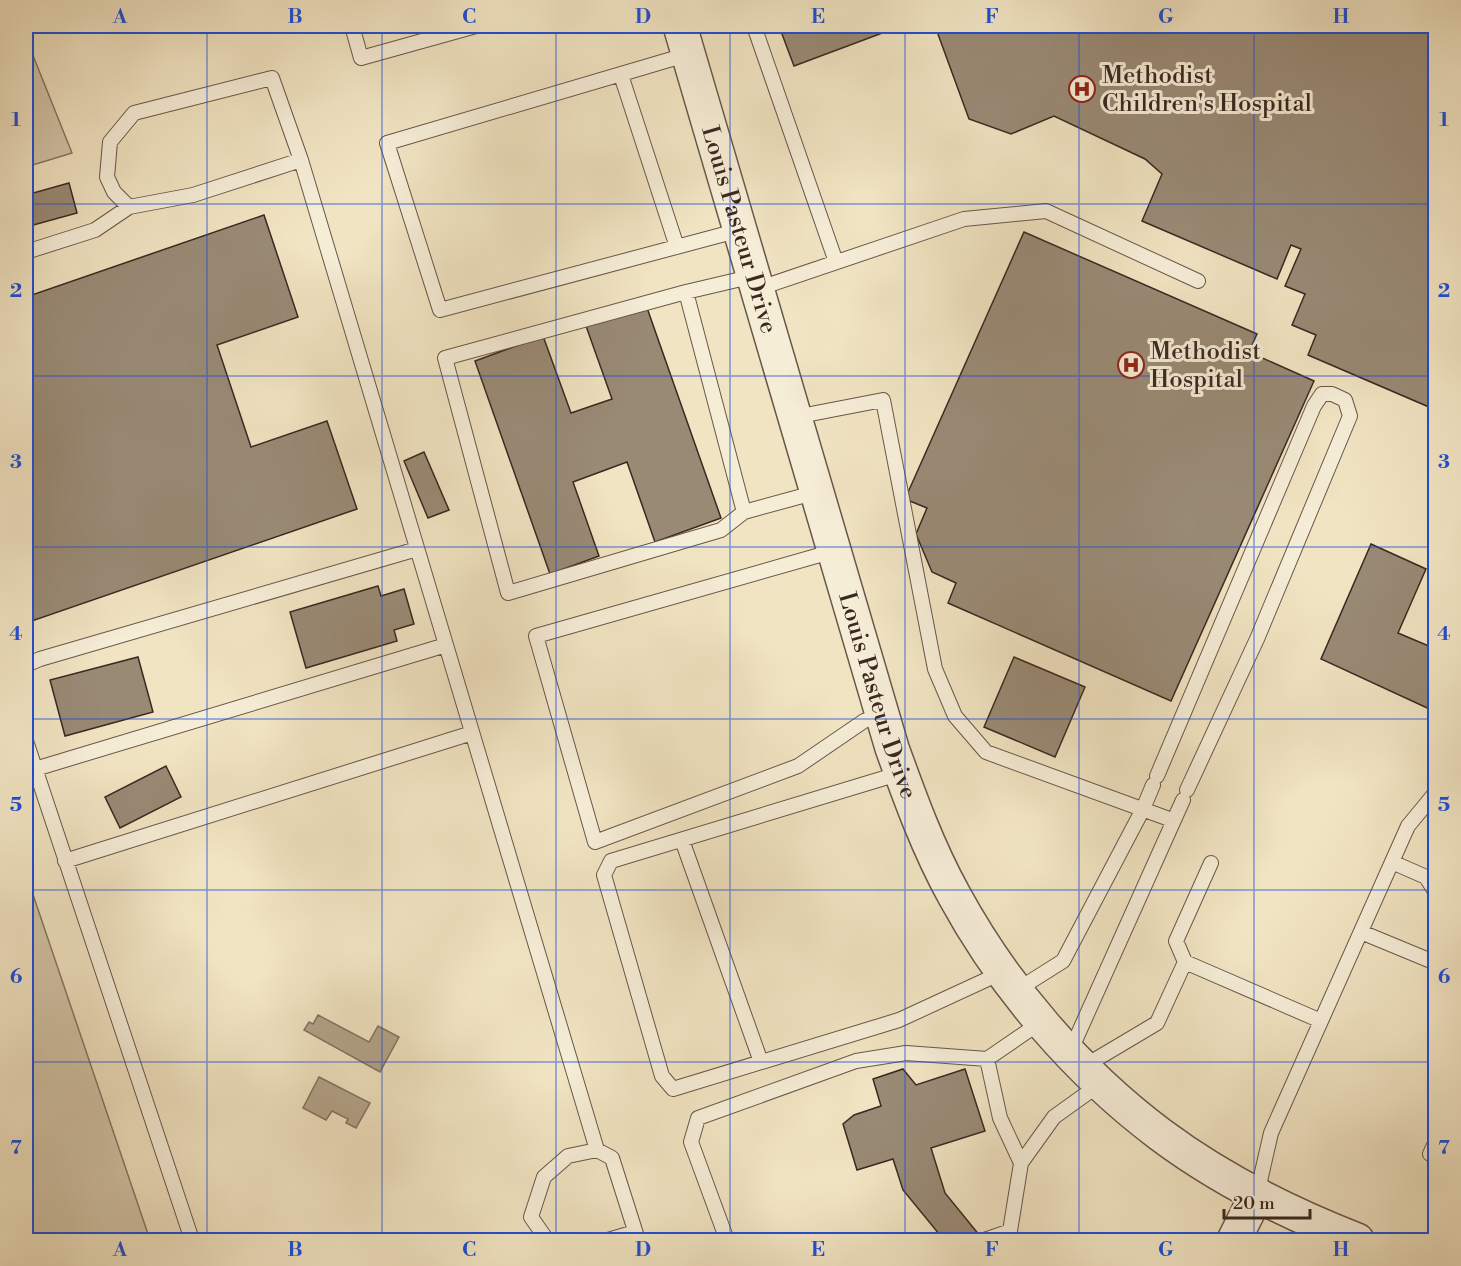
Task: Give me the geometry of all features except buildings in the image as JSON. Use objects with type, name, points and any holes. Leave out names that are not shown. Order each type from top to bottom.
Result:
[{"type":"street","name":"Louis Pasteur Drive","points":[[685,40],[882,714],[919,824],[954,896],[1010,981],[1041,1022],[1084,1067],[1161,1135],[1218,1173],[1257,1194],[1311,1222],[1357,1240]]},
{"type":"street","points":[[1234,1240],[1257,1194]]},
{"type":"lane","points":[[352,26],[361,58],[476,26]]},
{"type":"lane","points":[[754,26],[836,262]]},
{"type":"lane","points":[[685,40],[621,75],[387,143],[440,310],[740,230]]},
{"type":"lane","points":[[621,75],[677,247]]},
{"type":"lane","points":[[129,207],[114,192],[107,177],[110,142],[134,113],[272,78],[301,160],[597,1150]]},
{"type":"lane","points":[[26,252],[95,230],[129,207],[193,195],[301,160]]},
{"type":"lane","points":[[817,492],[744,512],[722,530],[508,593],[445,358],[686,292],[756,282],[836,262],[964,219],[1046,211],[1198,281]]},
{"type":"lane","points":[[686,292],[744,512]]},
{"type":"lane","points":[[901,773],[611,861],[604,875],[662,1076],[673,1089],[899,1020],[1063,961],[1143,809],[1314,406],[1322,394],[1332,394],[1345,400],[1350,416],[1257,639],[1172,820],[1084,1067],[1054,1117],[1021,1163],[1010,1231],[984,1240]]},
{"type":"lane","points":[[795,417],[883,400],[935,669],[955,716],[986,752],[1172,820]]},
{"type":"lane","points":[[26,665],[417,549]]},
{"type":"lane","points":[[834,551],[536,636],[595,842],[798,766],[864,722],[882,714]]},
{"type":"lane","points":[[35,769],[446,645]]},
{"type":"lane","points":[[65,861],[472,732]]},
{"type":"lane","points":[[26,741],[192,1240]]},
{"type":"lane","points":[[1257,1194],[1271,1133],[1408,826],[1436,792]]},
{"type":"lane","points":[[682,840],[761,1062]]},
{"type":"lane","points":[[1392,862],[1430,876],[1436,893]]},
{"type":"lane","points":[[1211,863],[1176,941],[1185,962],[1321,1021]]},
{"type":"lane","points":[[1361,932],[1429,960]]},
{"type":"lane","points":[[1084,1067],[1157,1023],[1185,962]]},
{"type":"lane","points":[[727,1240],[691,1142],[698,1118],[856,1061],[906,1053],[987,1059],[1041,1022]]},
{"type":"lane","points":[[987,1059],[1000,1118],[1021,1163]]},
{"type":"lane","points":[[1430,1154],[1436,1141]]},
{"type":"lane","points":[[547,1240],[531,1217],[544,1177],[568,1156],[597,1150],[612,1158],[637,1236],[608,1240]]},
{"type":"shaded area","points":[[26,38],[72,153],[26,167]]},
{"type":"shaded area","points":[[26,874],[150,1240],[26,1240]]},
{"type":"shaded area","points":[[318,1015],[369,1042],[378,1026],[399,1037],[380,1072],[304,1030],[309,1022],[313,1024]]},
{"type":"shaded area","points":[[319,1077],[370,1103],[356,1128],[346,1123],[348,1119],[332,1111],[326,1120],[303,1108]]},
{"type":"place","name":"Methodist Children's Hospital","points":[[1082,89]]},
{"type":"place","name":"Methodist Hospital","points":[[1131,365]]}]
